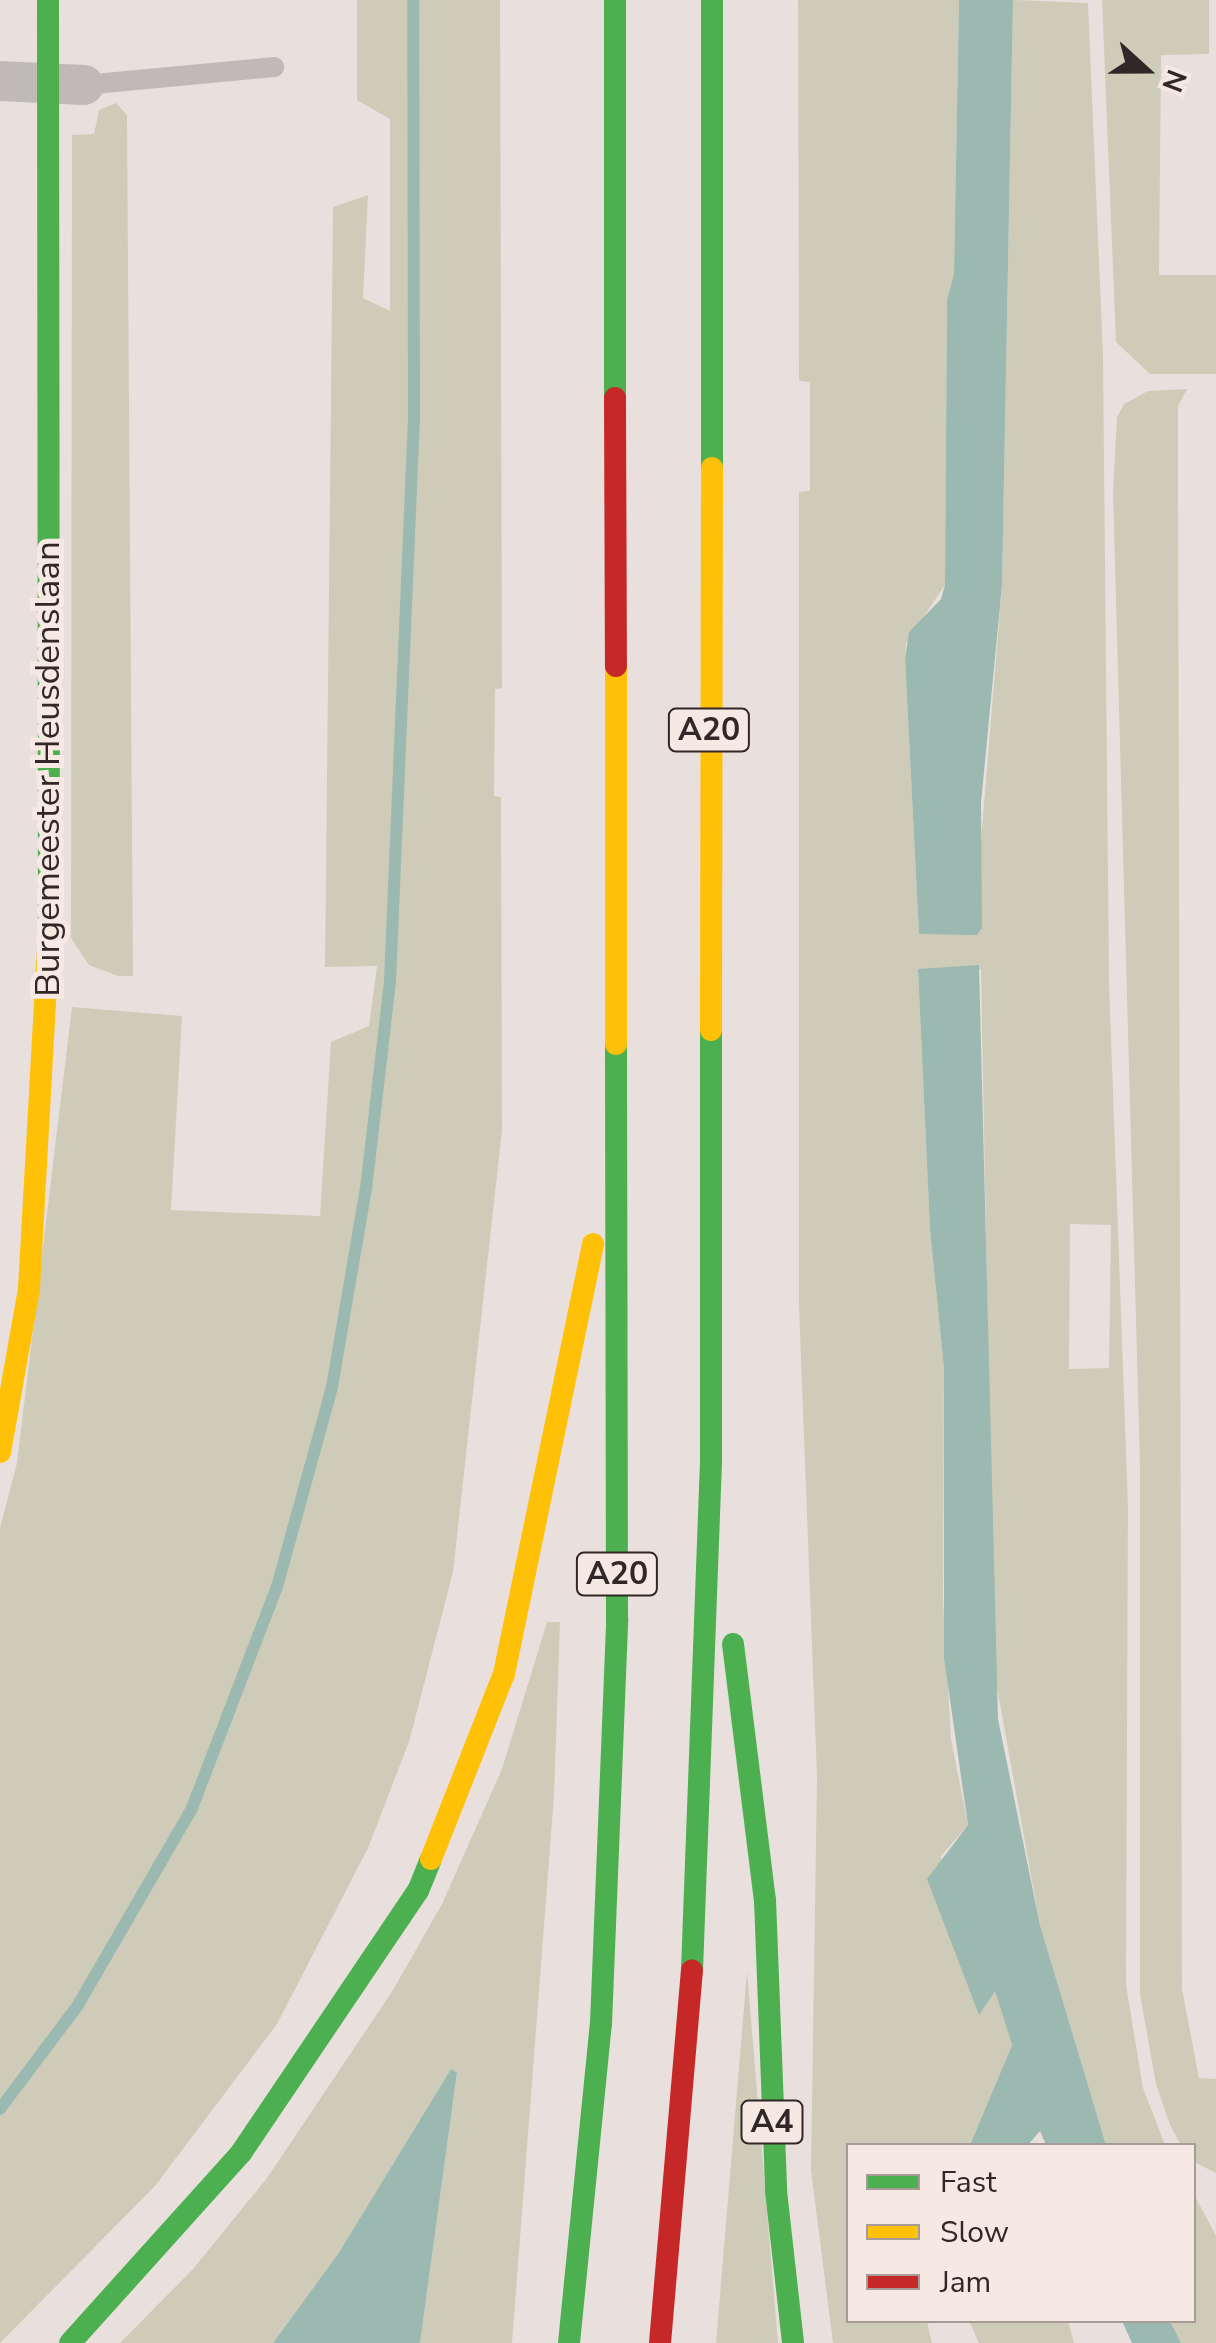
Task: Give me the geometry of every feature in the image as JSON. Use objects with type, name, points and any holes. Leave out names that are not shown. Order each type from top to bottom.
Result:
[{"type":"main road","name":"Burgemeester Heusdenslaan","points":[[0,1452],[29,1288],[44,1098],[66,84],[48,0]]},
{"type":"main road","name":"A20","points":[[570,2343],[594,2113],[611,1819],[618,1124],[616,0]]},
{"type":"main road","name":"A20","points":[[660,2343],[692,1979],[711,1461],[712,0]]},
{"type":"main road","name":"A20","points":[[70,2343],[242,2152],[408,1905],[455,1808],[504,1674],[520,1610],[618,1124]]},
{"type":"main road","name":"A4","points":[[711,1461],[765,1900],[776,2191],[794,2343]]},
{"type":"street","points":[[0,81],[66,84]]},
{"type":"lane","points":[[66,84],[274,67]]},
{"type":"shaded area","points":[[357,0],[500,0],[502,688],[495,689],[494,796],[501,797],[502,1130],[453,1572],[409,1742],[368,1848],[277,2024],[155,2186],[0,2343],[0,1528],[17,1463],[72,1007],[182,1016],[171,1210],[320,1216],[331,1042],[369,1026],[377,966],[325,967],[333,207],[368,195],[363,298],[390,311],[390,119],[357,100]]},
{"type":"shaded area","points":[[798,0],[959,0],[954,273],[947,300],[945,585],[906,643],[905,659],[919,934],[980,853],[1002,585],[1013,0],[1088,3],[1103,355],[1109,981],[1128,1507],[1126,1985],[1143,2088],[1164,2143],[1105,2143],[1040,1925],[994,1671],[981,969],[918,969],[930,1230],[944,1369],[943,1599],[951,1739],[968,1825],[941,1856],[978,2014],[995,1990],[1012,2045],[971,2143],[846,2143],[846,2323],[927,2323],[932,2343],[833,2343],[811,2170],[817,1777],[799,1306],[799,492],[810,491],[810,382],[799,381]],"holes":[[[1070,1224],[1111,1225],[1109,1368],[1069,1369]]]},
{"type":"shaded area","points":[[1102,0],[1209,0],[1209,54],[1161,55],[1159,275],[1216,275],[1216,374],[1150,374],[1116,342]]},
{"type":"shaded area","points":[[116,103],[127,115],[133,976],[118,976],[89,965],[71,938],[72,135],[94,134],[99,110]]},
{"type":"shaded area","points":[[1187,389],[1178,406],[1182,1989],[1199,2078],[1216,2079],[1216,2173],[1196,2163],[1196,2143],[1180,2143],[1170,2125],[1156,2084],[1140,1994],[1140,1465],[1113,492],[1117,417],[1124,404],[1148,391]]},
{"type":"shaded area","points":[[547,1622],[560,1622],[554,1796],[512,2343],[420,2343],[457,2074],[451,2069],[338,2254],[273,2343],[120,2343],[193,2269],[267,2178],[393,1990],[442,1904],[502,1769]]},
{"type":"shaded area","points":[[747,1971],[778,2343],[716,2343]]},
{"type":"shaded area","points":[[1196,2198],[1216,2236],[1216,2343],[1181,2343],[1171,2323],[1196,2323]]},
{"type":"shaded area","points":[[970,2323],[1069,2323],[1074,2343],[979,2343]]},
{"type":"water","points":[[959,0],[1013,0],[1002,585],[981,803],[982,928],[977,935],[919,934],[905,659],[909,632],[941,599],[945,585],[947,300],[954,273]]},
{"type":"water","points":[[979,965],[998,1719],[1040,1925],[1105,2143],[1045,2143],[1040,2131],[1030,2143],[971,2143],[1012,2045],[995,1991],[979,2015],[927,1879],[968,1825],[944,1658],[944,1369],[930,1230],[918,969]]},
{"type":"water","points":[[451,2069],[457,2073],[420,2343],[273,2343],[338,2254]]},
{"type":"water","points":[[1123,2323],[1171,2323],[1181,2343],[1132,2343]]},
{"type":"waterway","points":[[0,2109],[78,2005],[192,1808],[277,1587],[332,1387],[366,1189],[390,981],[414,418],[413,0]]},
{"type":"traffic: fast","points":[[48,0],[49,932]]},
{"type":"traffic: fast","points":[[615,0],[615,398]]},
{"type":"traffic: fast","points":[[712,0],[712,468]]},
{"type":"traffic: fast","points":[[692,1970],[711,1461],[711,1030]]},
{"type":"traffic: fast","points":[[569,2343],[601,2024],[617,1619],[616,1044]]},
{"type":"traffic: fast","points":[[733,1644],[765,1900],[776,2191],[793,2343]]},
{"type":"traffic: fast","points":[[70,2343],[241,2153],[418,1891],[431,1859]]},
{"type":"traffic: slow","points":[[711,1030],[712,468]]},
{"type":"traffic: slow","points":[[616,666],[616,1044]]},
{"type":"traffic: slow","points":[[0,1452],[29,1289],[49,932]]},
{"type":"traffic: slow","points":[[431,1859],[504,1674],[593,1244]]},
{"type":"traffic: jam","points":[[615,398],[616,666]]},
{"type":"traffic: jam","points":[[660,2343],[692,1970]]}]
